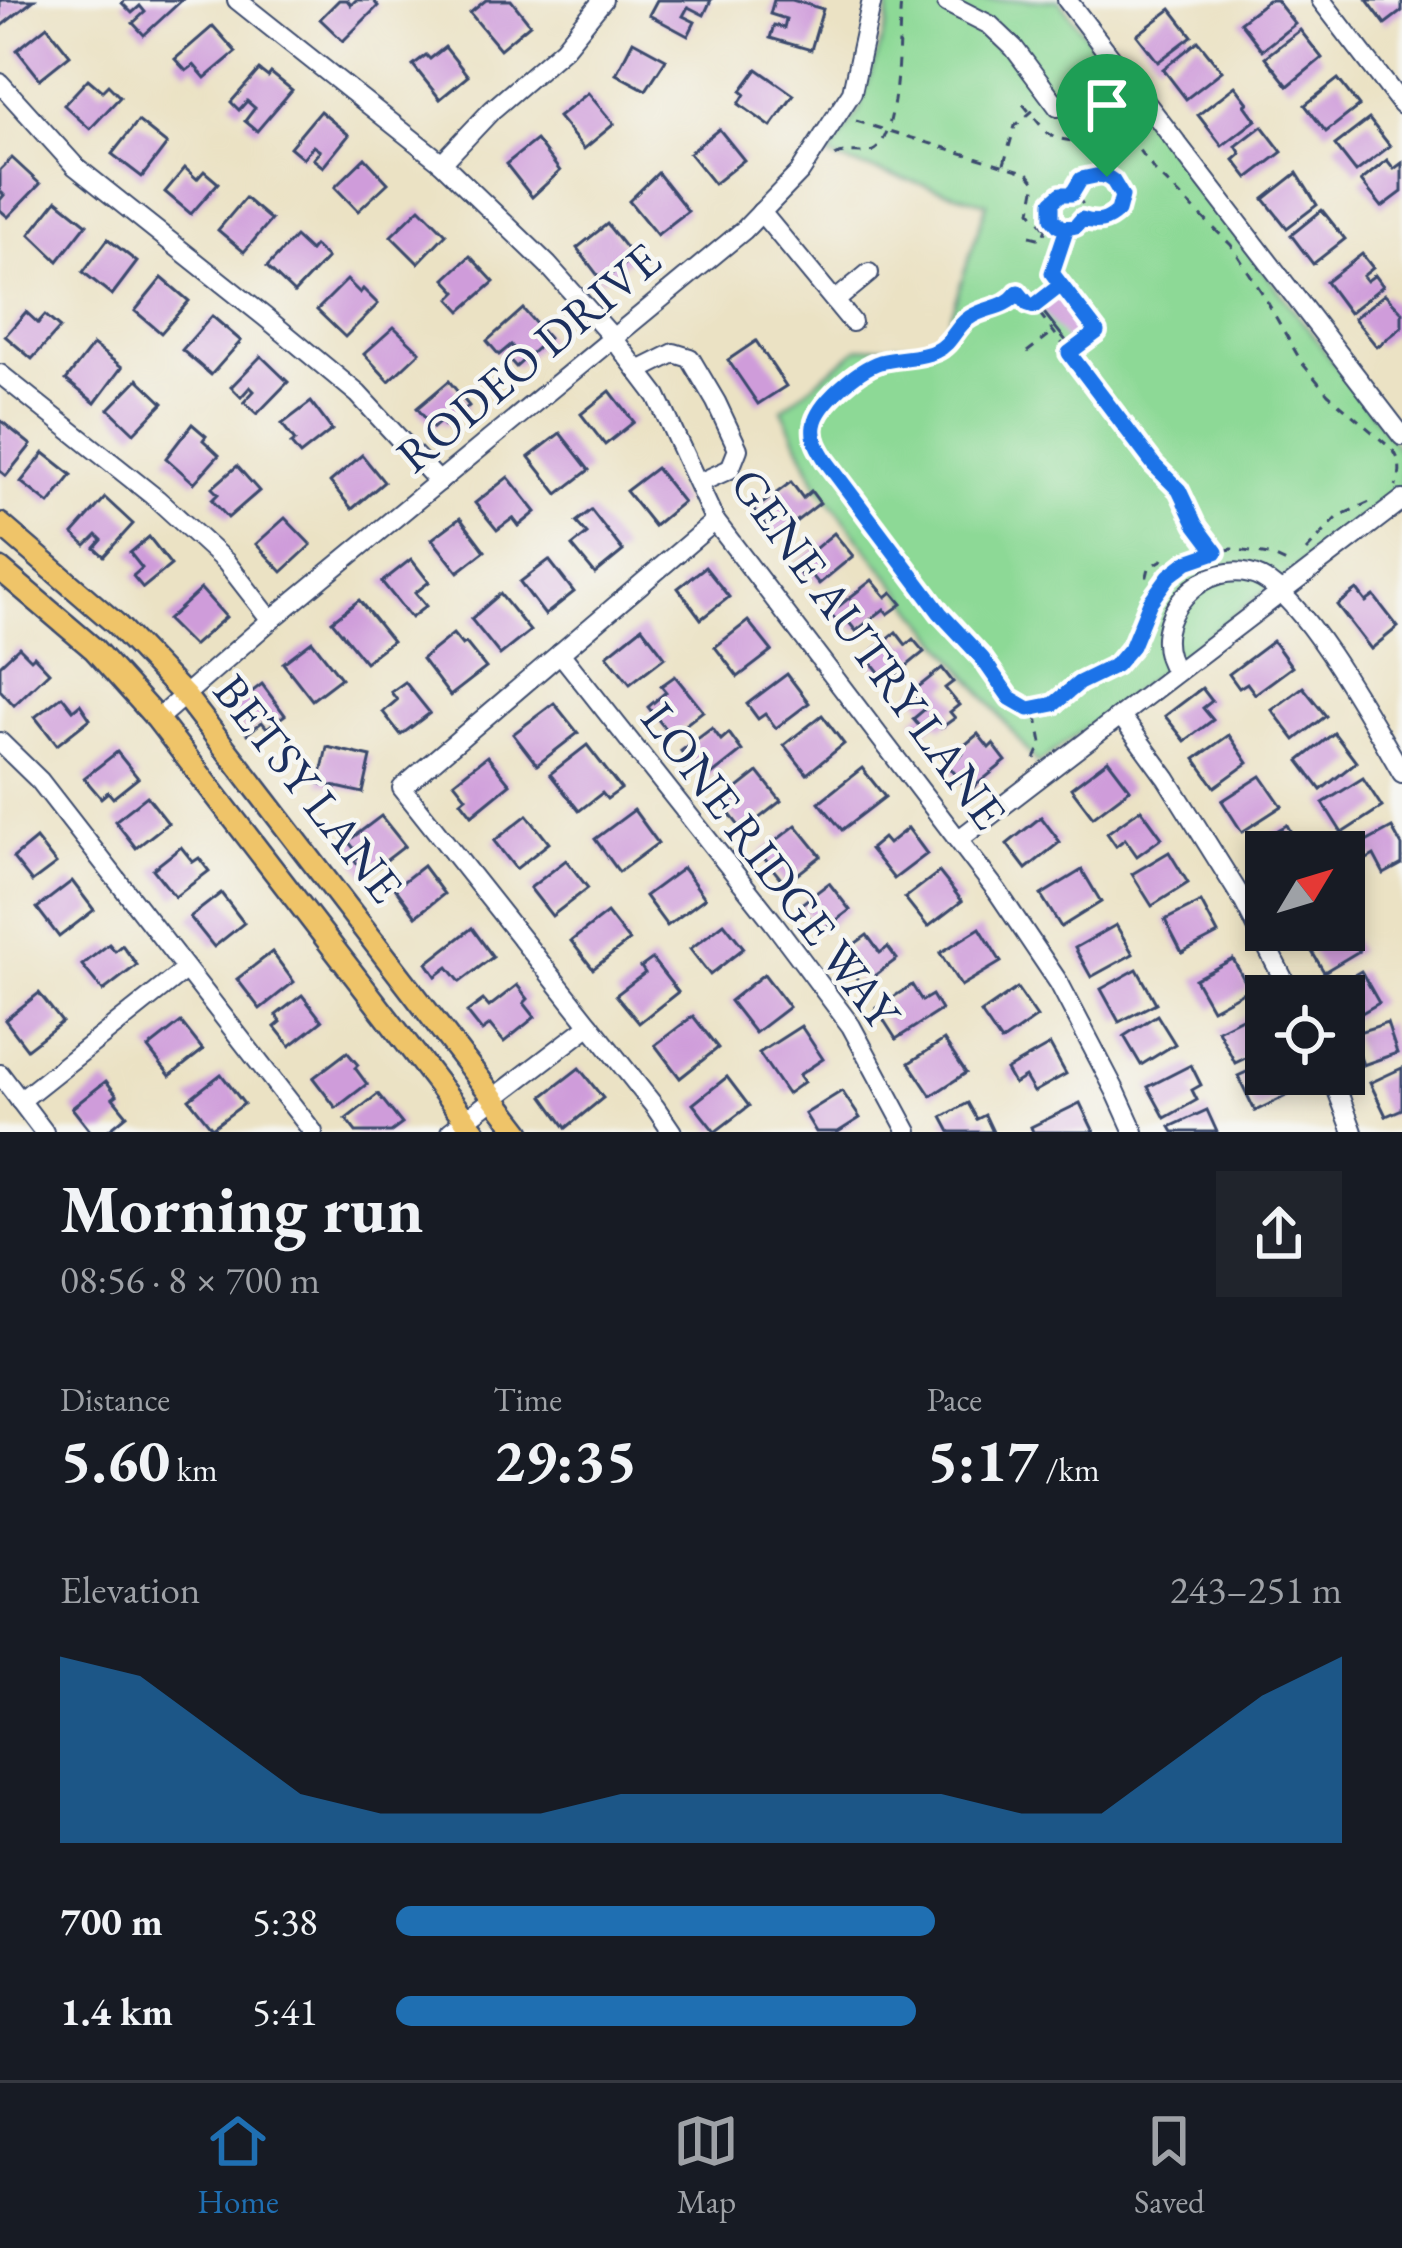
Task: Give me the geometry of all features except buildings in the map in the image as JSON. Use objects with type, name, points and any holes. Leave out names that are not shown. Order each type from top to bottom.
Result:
[{"type":"main road","name":"BETSY LANE","points":[[0,524],[116,624],[185,696],[520,1132]]},
{"type":"main road","name":"BETSY LANE","points":[[0,569],[94,650],[157,719],[464,1128]]},
{"type":"street","name":"GENE AUTRY LANE","points":[[236,0],[442,163],[548,265],[613,338],[657,396],[716,521],[997,891],[1059,982],[1134,1132]]},
{"type":"street","points":[[442,163],[492,110],[564,48],[603,0]]},
{"type":"street","name":"RODEO DRIVE","points":[[157,719],[744,230],[800,172],[852,92],[872,0]]},
{"type":"street","points":[[948,0],[947,4],[990,25],[1014,48],[1058,107],[1117,63]]},
{"type":"street","points":[[1067,0],[1402,436]]},
{"type":"street","points":[[1321,0],[1402,105]]},
{"type":"street","points":[[0,83],[75,166],[358,394],[439,482]]},
{"type":"street","points":[[761,212],[852,322]]},
{"type":"street","points":[[835,301],[869,273]]},
{"type":"street","points":[[638,371],[674,353],[690,358],[716,402],[738,449],[730,469],[700,484]]},
{"type":"street","points":[[0,374],[226,562],[271,620]]},
{"type":"street","points":[[958,840],[1281,592],[1395,497]]},
{"type":"street","points":[[671,1132],[402,788],[716,521]]},
{"type":"street","points":[[1176,672],[1164,643],[1168,621],[1182,598],[1206,580],[1233,573],[1257,576],[1281,592],[1303,618],[1365,708],[1402,773]]},
{"type":"street","name":"LONE RIDGE WAY","points":[[560,653],[851,1026],[908,1132]]},
{"type":"street","points":[[1121,716],[1167,779],[1244,902],[1281,975]]},
{"type":"street","points":[[0,742],[40,781],[313,1132]]},
{"type":"street","points":[[20,1101],[186,969]]},
{"type":"street","points":[[464,1128],[495,1098],[590,1025]]},
{"type":"street","points":[[0,1074],[44,1132]]},
{"type":"street","points":[[1339,1095],[1353,1132]]},
{"type":"path","points":[[835,156],[876,149],[885,130],[898,86],[901,0]]},
{"type":"path","points":[[1108,86],[1125,109],[1130,135],[1154,170],[1231,245],[1302,363],[1350,415],[1394,451],[1400,460],[1395,497]]},
{"type":"path","points":[[1023,104],[1046,134],[1096,145]]},
{"type":"path","points":[[838,112],[1028,173],[1036,183],[1031,211],[1046,229]]},
{"type":"path","points":[[1004,165],[1015,126],[1030,113]]},
{"type":"path","points":[[1093,176],[1096,145],[1109,137],[1130,135]]},
{"type":"path","points":[[1072,194],[1081,179],[1100,175],[1113,181],[1122,196],[1111,218],[1094,223],[1082,219]]},
{"type":"path","points":[[1061,194],[1072,194],[1083,206],[1082,219],[1067,228],[1055,223],[1052,202],[1061,194]]},
{"type":"path","points":[[1030,236],[1042,239],[1055,223]]},
{"type":"path","points":[[1067,228],[1052,273],[1097,332],[1069,353]]},
{"type":"path","points":[[1034,306],[1061,285]]},
{"type":"path","points":[[1216,552],[1195,524],[1179,490],[1154,465],[1034,306],[1015,291],[1010,302],[968,318],[942,349],[864,369],[827,402],[813,430],[826,461],[918,586],[1021,706],[1036,709],[1054,704],[1079,683],[1116,665],[1138,636],[1157,591],[1177,570],[1199,557],[1244,550],[1291,564]]},
{"type":"path","points":[[1028,352],[1053,332]]},
{"type":"path","points":[[1301,556],[1339,516],[1378,499]]},
{"type":"path","points":[[1157,591],[1146,580],[1153,564],[1162,560],[1177,570]]},
{"type":"path","points":[[1032,761],[1042,743],[1036,709]]},
{"type":"green space","points":[[889,0],[1059,0],[1402,453],[1402,488],[1038,764],[819,488],[782,409],[859,348],[942,341],[987,203],[828,157],[858,113],[887,26]]},
{"type":"route","points":[[1107,177],[1081,179],[1072,194],[1061,194],[1052,202],[1052,218],[1067,228],[1052,273],[1061,285],[1034,306],[1018,292],[1001,307],[977,313],[933,353],[864,369],[827,402],[814,422],[818,449],[918,586],[982,658],[1010,698],[1029,709],[1054,704],[1079,683],[1116,665],[1138,636],[1150,602],[1169,576],[1187,562],[1216,552],[1195,524],[1179,490],[1154,465],[1069,353],[1097,332],[1052,273],[1067,228],[1082,219],[1103,221],[1118,211],[1122,196],[1107,177]]}]
